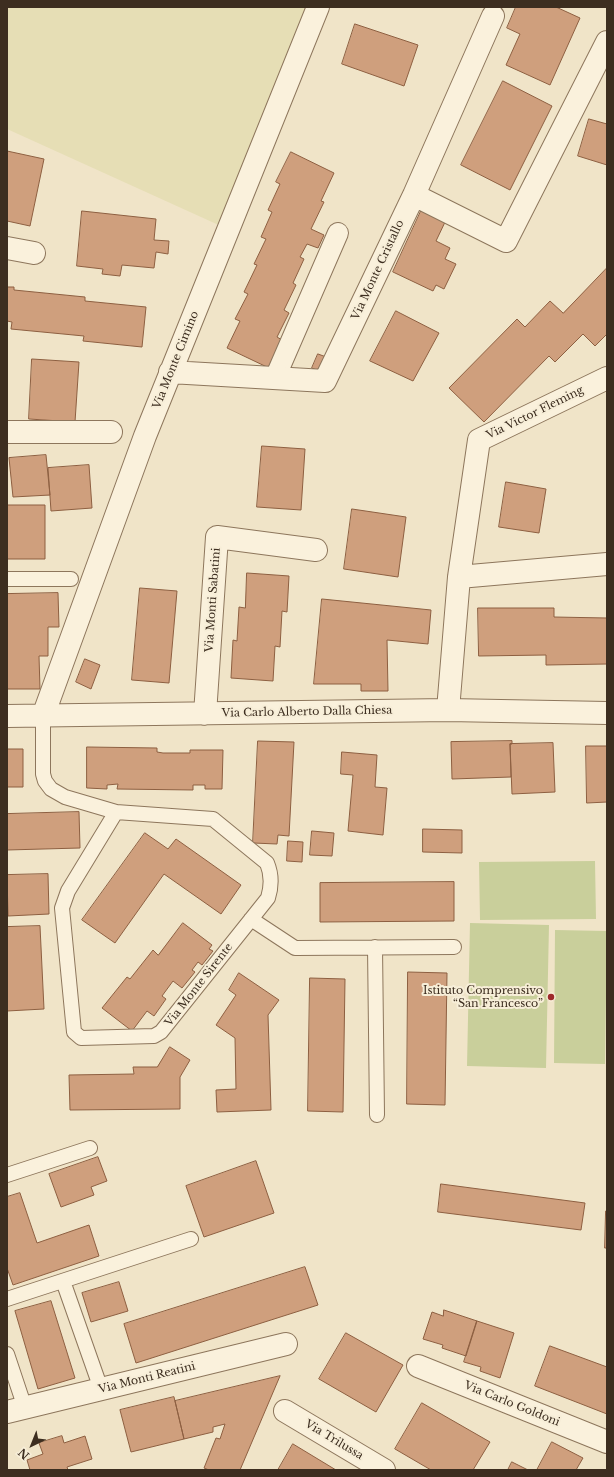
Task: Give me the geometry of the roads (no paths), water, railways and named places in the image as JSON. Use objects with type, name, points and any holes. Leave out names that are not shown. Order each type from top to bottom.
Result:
[{"type":"street","name":"Via Monte Cimino","points":[[43,716],[170,372],[216,262],[318,7]]},
{"type":"street","name":"Via Monte Cristallo","points":[[170,372],[325,381],[414,194],[493,16]]},
{"type":"street","points":[[414,194],[506,241],[607,42]]},
{"type":"street","points":[[275,378],[338,233]]},
{"type":"street","points":[[7,248],[34,253]]},
{"type":"street","name":"Via Victor Fleming","points":[[448,710],[459,577],[479,440],[607,378]]},
{"type":"street","points":[[7,432],[111,432]]},
{"type":"street","name":"Via Monti Sabatini","points":[[205,714],[217,537],[316,550]]},
{"type":"street","points":[[459,577],[607,564]]},
{"type":"street","name":"Via Carlo Alberto Dalla Chiesa","points":[[7,716],[448,710],[607,713]]},
{"type":"street","name":"Via Monti Reatini","points":[[16,1410],[286,1344]]},
{"type":"street","name":"Via Carlo Goldoni","points":[[418,1366],[607,1442]]},
{"type":"street","name":"Via Trilussa","points":[[285,1411],[384,1470]]},
{"type":"lane","points":[[7,579],[71,579]]},
{"type":"lane","name":"Via Monte Sirente","points":[[43,716],[45,781],[51,789],[65,797],[116,812],[217,821],[267,863],[271,873],[272,887],[268,898],[159,1034],[154,1036],[81,1038],[76,1036],[74,1032],[62,908],[68,890],[116,812]]},
{"type":"lane","points":[[251,919],[295,948],[454,947]]},
{"type":"lane","points":[[375,947],[377,1115]]},
{"type":"lane","points":[[7,1175],[90,1148]]},
{"type":"lane","points":[[7,1299],[191,1239]]},
{"type":"lane","points":[[63,1281],[101,1389]]},
{"type":"lane","points":[[7,1354],[16,1410]]},
{"type":"place","name":"Istituto Comprensivo “San Francesco”","points":[[551,997]]}]
